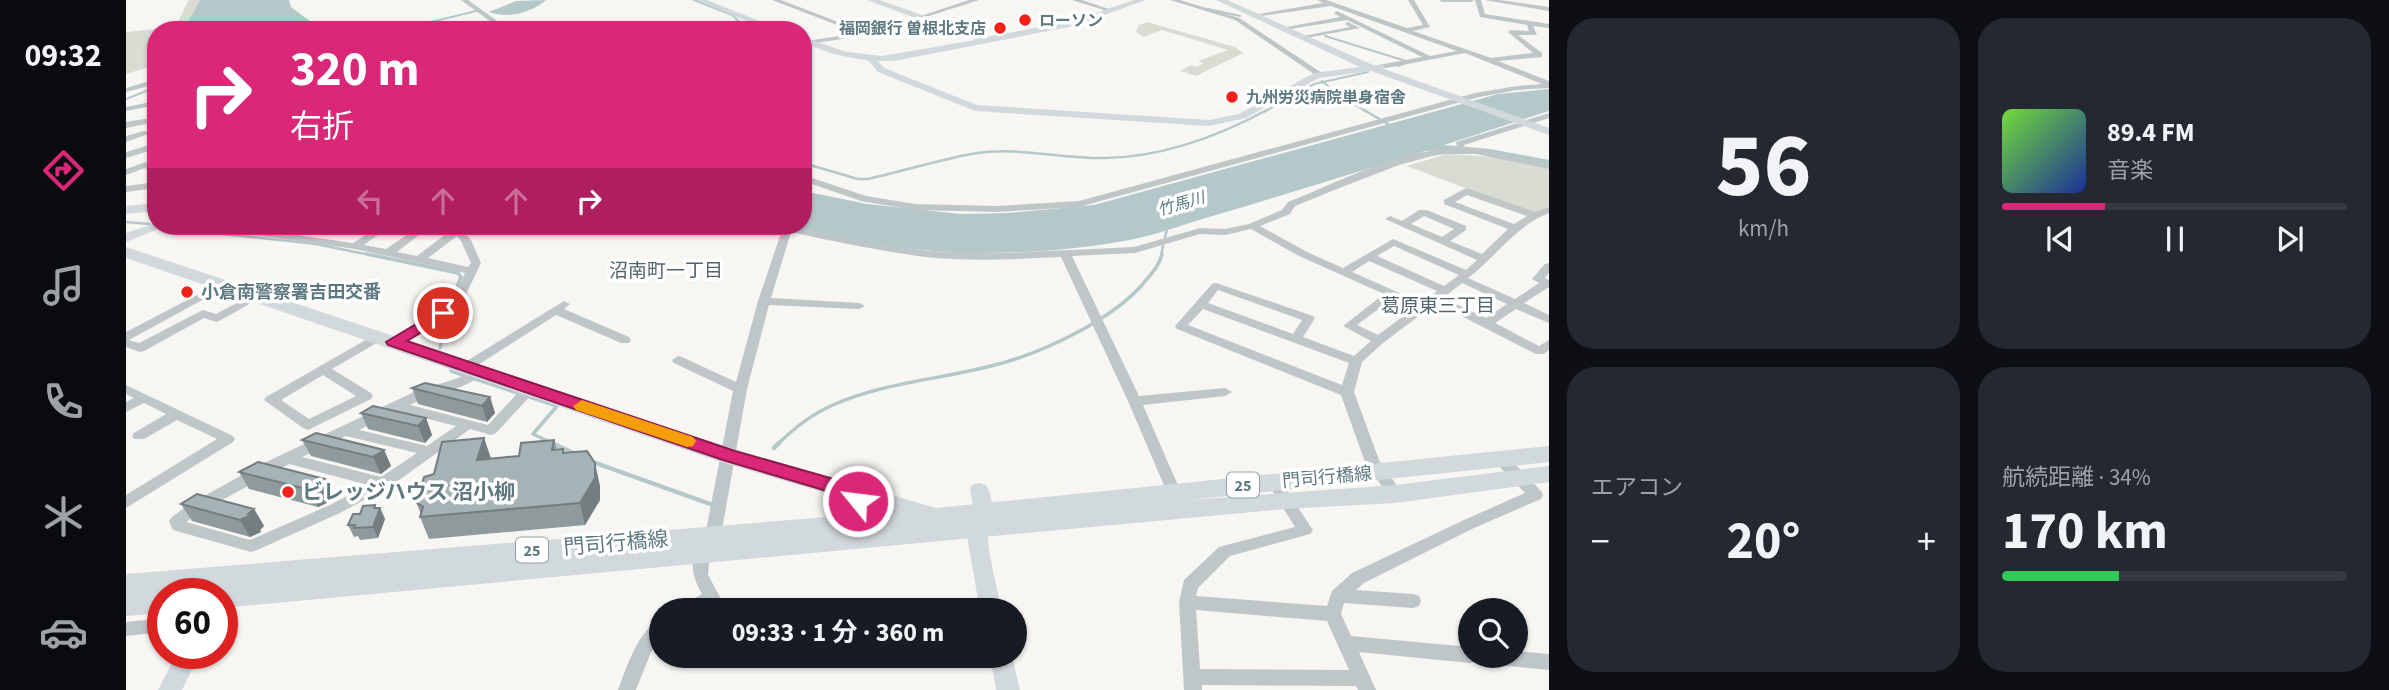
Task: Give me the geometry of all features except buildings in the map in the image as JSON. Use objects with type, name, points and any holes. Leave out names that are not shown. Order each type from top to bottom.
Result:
[{"type":"main road","name":"門司行橋線","points":[[126,253],[385,340],[526,393],[938,517]]},
{"type":"main road","name":"門司行橋線","points":[[238,588],[708,547],[980,510],[1178,501],[1280,491],[1379,473],[1549,454]]},
{"type":"main road","name":"門司行橋線","points":[[1280,491],[1395,494],[1549,474]]},
{"type":"main road","points":[[854,523],[858,505],[855,492]]},
{"type":"main road","name":"門司行橋線","points":[[708,547],[854,523],[938,517],[980,510]]},
{"type":"main road","name":"門司行橋線","points":[[126,585],[147,586]]},
{"type":"main road","points":[[126,605],[147,603]]},
{"type":"street","points":[[464,0],[494,21]]},
{"type":"street","points":[[700,0],[755,21]]},
{"type":"street","points":[[775,0],[864,34]]},
{"type":"street","points":[[871,0],[988,40]]},
{"type":"street","points":[[921,17],[976,0]]},
{"type":"street","points":[[1075,0],[1112,11]]},
{"type":"street","points":[[812,44],[844,55],[873,59],[894,58],[1065,25],[1142,0]]},
{"type":"street","points":[[1173,0],[1237,19],[1318,73],[1317,75]]},
{"type":"street","points":[[1220,0],[1376,67],[1549,132]]},
{"type":"street","points":[[1230,0],[1290,27],[1305,37],[1357,28],[1339,19]]},
{"type":"street","points":[[1406,29],[1427,27],[1411,0]]},
{"type":"street","points":[[1442,0],[1471,0]]},
{"type":"street","points":[[1478,0],[1482,16],[1549,26]]},
{"type":"street","points":[[1487,0],[1549,9]]},
{"type":"street","points":[[1262,14],[1320,3],[1331,4],[1466,51],[1549,85]]},
{"type":"street","points":[[1320,3],[1431,59]]},
{"type":"street","points":[[1290,27],[1348,18]]},
{"type":"street","points":[[1490,60],[1539,55],[1511,32],[1535,34],[1530,23]]},
{"type":"street","points":[[812,40],[940,24]]},
{"type":"street","points":[[873,59],[881,70],[975,108],[1209,123],[1242,116],[1317,75],[1431,59],[1466,51]]},
{"type":"street","points":[[126,90],[147,84]]},
{"type":"street","points":[[812,181],[864,199],[915,207],[997,209],[1079,204],[1466,100],[1517,88],[1549,85]]},
{"type":"street","points":[[126,109],[147,105]]},
{"type":"street","points":[[1461,149],[1459,144],[1549,114]]},
{"type":"street","points":[[126,125],[147,121]]},
{"type":"street","points":[[1525,121],[1549,127]]},
{"type":"street","points":[[126,139],[147,136]]},
{"type":"street","points":[[126,155],[147,149]]},
{"type":"street","points":[[812,233],[928,254],[1008,256],[1135,250],[1200,232],[1225,232],[1252,226],[1286,212],[1291,204],[1434,152],[1461,149],[1549,166]]},
{"type":"street","points":[[126,172],[147,166]]},
{"type":"street","points":[[126,189],[147,186]]},
{"type":"street","points":[[1515,229],[1447,202],[1466,191],[1534,215]]},
{"type":"street","points":[[126,210],[147,208]]},
{"type":"street","points":[[1395,494],[1372,462],[1347,391],[1356,361],[1484,259],[1515,229],[1534,215],[1549,210]]},
{"type":"street","points":[[1404,224],[1423,212],[1462,228],[1443,241]]},
{"type":"street","points":[[1390,219],[1484,259]]},
{"type":"street","points":[[1252,226],[1303,254],[1422,307]]},
{"type":"street","points":[[126,238],[147,230]]},
{"type":"street","points":[[276,235],[355,246],[471,271]]},
{"type":"street","points":[[355,246],[372,235]]},
{"type":"street","points":[[388,253],[413,235]]},
{"type":"street","points":[[419,260],[447,235]]},
{"type":"street","points":[[323,369],[366,396],[308,425],[271,400],[323,369],[454,309],[476,263],[461,235]]},
{"type":"street","points":[[710,598],[700,575],[729,456],[740,388],[780,235]]},
{"type":"street","points":[[1344,272],[1394,242],[1549,319]]},
{"type":"street","points":[[1065,253],[1135,401],[1178,501]]},
{"type":"street","points":[[1369,257],[1541,351],[1549,344]]},
{"type":"street","points":[[1548,284],[1538,279],[1549,266]]},
{"type":"street","points":[[1487,323],[1548,284]]},
{"type":"street","points":[[126,337],[222,285]]},
{"type":"street","points":[[1295,340],[1309,318],[1216,286],[1181,326],[1347,391]]},
{"type":"street","points":[[1379,340],[1349,327],[1391,294]]},
{"type":"street","points":[[126,343],[140,348],[203,314],[218,318],[256,296]]},
{"type":"street","points":[[764,300],[859,306]]},
{"type":"street","points":[[1201,304],[1356,361]]},
{"type":"street","points":[[468,424],[382,483],[335,509],[251,546],[178,526],[177,521],[193,509],[287,458],[471,373],[559,307],[625,340]]},
{"type":"street","points":[[678,360],[740,388]]},
{"type":"street","points":[[126,389],[228,439],[126,502]]},
{"type":"street","points":[[396,407],[491,430],[526,393]]},
{"type":"street","points":[[1135,401],[1225,393]]},
{"type":"street","points":[[126,408],[144,398]]},
{"type":"street","points":[[139,436],[176,414]]},
{"type":"street","points":[[345,430],[429,452]]},
{"type":"street","points":[[287,458],[382,483]]},
{"type":"street","points":[[1280,491],[1304,530],[1225,551],[1190,585],[1187,602],[1192,684],[1365,684],[1333,614],[1338,596],[1358,578],[1536,495],[1503,460]]},
{"type":"street","points":[[980,510],[980,558],[988,598]]},
{"type":"street","points":[[1338,596],[1413,601]]},
{"type":"street","points":[[1187,602],[1333,614]]},
{"type":"street","points":[[126,629],[147,627]]},
{"type":"street","points":[[626,690],[649,642]]},
{"type":"street","points":[[1346,643],[1458,653]]},
{"type":"street","points":[[1528,660],[1549,662]]},
{"type":"street","points":[[1003,668],[1008,690]]},
{"type":"street","points":[[170,690],[181,669]]},
{"type":"shaded area","points":[[189,0],[200,0],[190,21],[178,21]]},
{"type":"shaded area","points":[[1147,22],[1235,47],[1243,53],[1196,76],[1180,71],[1191,65],[1197,67],[1203,63],[1198,61],[1228,50],[1162,30],[1143,37],[1136,32],[1139,25]]},
{"type":"shaded area","points":[[147,30],[147,68],[126,74],[126,32]]},
{"type":"shaded area","points":[[1447,154],[1497,157],[1549,168],[1549,209],[1531,213],[1407,166]]},
{"type":"water","points":[[200,0],[289,0],[291,7],[310,21],[189,21]]},
{"type":"water","points":[[546,0],[519,13],[504,15],[489,12],[516,1]]},
{"type":"water","name":"竹馬川","points":[[1549,89],[1549,111],[1444,145],[1490,149],[1549,160],[1549,165],[1487,154],[1425,151],[1147,236],[1041,251],[999,253],[915,249],[873,244],[812,231],[812,193],[867,204],[961,214],[1008,213],[1094,205],[1498,94]]},
{"type":"waterway","points":[[694,0],[732,15],[739,21]]},
{"type":"waterway","points":[[1208,9],[1240,16]]},
{"type":"waterway","points":[[435,21],[476,11]]},
{"type":"waterway","points":[[1325,36],[1409,62],[1398,66]]},
{"type":"waterway","points":[[1323,82],[1368,72]]},
{"type":"waterway","points":[[1264,112],[1314,84],[1323,82]]},
{"type":"waterway","points":[[1323,82],[1367,112]]},
{"type":"waterway","points":[[126,99],[147,91]]},
{"type":"waterway","points":[[812,166],[858,179],[868,179],[977,153],[1025,152],[1089,158],[1127,157],[1189,144],[1229,129],[1267,110]]},
{"type":"waterway","points":[[1364,110],[1393,127]]},
{"type":"waterway","points":[[126,222],[147,224]]},
{"type":"waterway","name":"竹馬川","points":[[1165,237],[1168,225]]},
{"type":"waterway","points":[[233,235],[316,244],[375,256]]},
{"type":"waterway","points":[[1161,256],[1163,246]]},
{"type":"waterway","points":[[367,254],[458,273],[461,277],[449,305],[427,319]]},
{"type":"waterway","points":[[777,445],[810,417],[854,397],[987,367],[1062,340],[1099,320],[1130,297],[1154,271],[1162,254]]},
{"type":"waterway","points":[[440,348],[447,315]]},
{"type":"waterway","points":[[451,371],[557,406],[533,434],[556,445]]},
{"type":"waterway","points":[[552,443],[573,453]]},
{"type":"waterway","points":[[774,448],[777,445]]},
{"type":"waterway","points":[[590,461],[713,505]]},
{"type":"slow traffic","points":[[582,406],[687,441]]},
{"type":"place","name":"ローソン","points":[[1025,20]]},
{"type":"place","name":"福岡銀行 曽根北支店","points":[[1000,28]]},
{"type":"place","name":"九州労災病院単身宿舎","points":[[1232,97]]},
{"type":"place","name":"小倉南警察署吉田交番","points":[[187,292]]},
{"type":"place","name":"ビレッジハウス 沼小柳","points":[[288,492]]},
{"type":"district","name":"沼南町一丁目","points":[[666,270]]},
{"type":"district","name":"葛原東三丁目","points":[[1438,305]]},
{"type":"route","points":[[443,313],[394,342],[729,456],[855,492],[858,501]]}]
